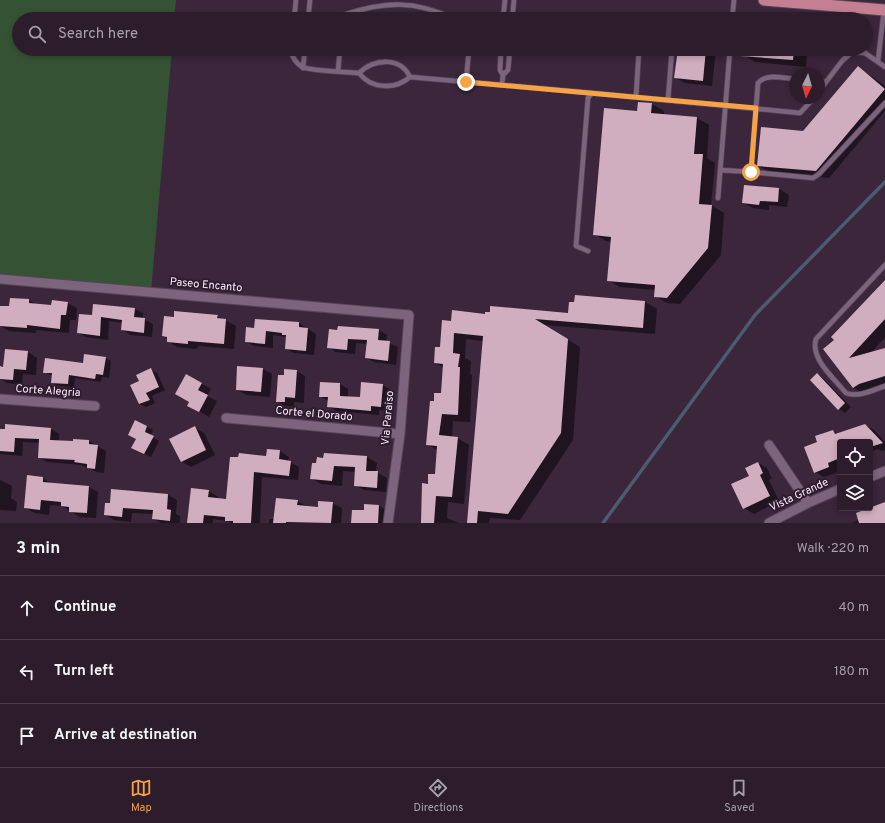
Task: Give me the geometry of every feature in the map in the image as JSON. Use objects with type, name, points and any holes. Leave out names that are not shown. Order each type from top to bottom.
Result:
[{"type":"main road","points":[[764,0],[885,10]]},
{"type":"street","name":"Paseo Encanto","points":[[0,279],[409,315]]},
{"type":"street","name":"Via Paraiso","points":[[388,523],[400,434],[409,315]]},
{"type":"street","name":"Corte Alegria","points":[[0,399],[95,406]]},
{"type":"street","name":"Corte el Dorado","points":[[226,418],[400,434]]},
{"type":"street","points":[[769,445],[808,503]]},
{"type":"street","points":[[873,476],[885,471]]},
{"type":"street","name":"Vista Grande","points":[[769,523],[808,503],[837,491]]},
{"type":"lane","points":[[295,12],[296,0]]},
{"type":"lane","points":[[309,12],[310,0]]},
{"type":"lane","points":[[504,12],[505,0]]},
{"type":"lane","points":[[513,12],[514,0]]},
{"type":"lane","points":[[733,12],[734,0]]},
{"type":"lane","points":[[352,12],[376,4],[409,2],[443,12]]},
{"type":"lane","points":[[878,61],[885,10]]},
{"type":"lane","points":[[292,56],[295,62],[303,68],[359,73],[368,82],[383,86],[399,84],[410,77],[636,96],[800,113],[808,104]]},
{"type":"lane","points":[[303,68],[304,56]]},
{"type":"lane","points":[[338,71],[339,56]]},
{"type":"lane","points":[[466,82],[468,56]]},
{"type":"lane","points":[[501,56],[500,70],[503,75],[502,85]]},
{"type":"lane","points":[[503,75],[508,70],[509,56]]},
{"type":"lane","points":[[636,96],[639,56]]},
{"type":"lane","points":[[668,100],[671,56]]},
{"type":"lane","points":[[718,198],[730,56]]},
{"type":"lane","points":[[826,82],[848,56]]},
{"type":"lane","points":[[870,56],[885,67]]},
{"type":"lane","points":[[359,73],[371,64],[386,61],[402,67],[407,71],[410,77]]},
{"type":"lane","points":[[751,172],[758,83],[762,78],[768,77],[789,79]]},
{"type":"lane","points":[[588,251],[576,246],[588,98],[592,92]]},
{"type":"lane","points":[[720,170],[813,178],[819,174],[885,104]]},
{"type":"lane","points":[[885,265],[816,339],[813,348],[816,357],[846,393],[851,395],[860,394],[885,386]]},
{"type":"green space","points":[[0,0],[176,0],[175,12],[12,12],[12,56],[171,56],[151,292],[0,279]]},
{"type":"building","points":[[677,56],[705,56],[703,81],[674,78]]},
{"type":"building","points":[[740,56],[793,56],[793,60]]},
{"type":"building","points":[[858,66],[885,89],[816,171],[757,166],[761,127],[803,131]]},
{"type":"building","points":[[638,102],[652,103],[651,113],[697,117],[694,154],[703,154],[699,204],[712,205],[708,248],[667,298],[654,297],[655,285],[607,281],[611,237],[593,235],[604,108],[637,111]]},
{"type":"building","points":[[744,185],[779,188],[778,202],[760,201],[759,205],[742,203]]},
{"type":"building","points":[[885,280],[885,319],[849,358],[885,348],[885,376],[859,384],[853,388],[823,349],[834,340],[831,337]]},
{"type":"building","points":[[575,295],[645,301],[643,328],[535,319],[568,339],[561,433],[508,514],[478,511],[477,523],[467,523],[483,336],[454,333],[453,353],[460,354],[458,367],[460,367],[458,415],[442,414],[439,435],[458,437],[452,497],[436,496],[434,523],[421,523],[422,483],[428,484],[428,474],[435,474],[437,446],[426,445],[430,401],[434,401],[434,393],[441,393],[443,364],[434,363],[435,347],[440,347],[442,320],[451,321],[452,310],[485,314],[485,312],[490,312],[490,306],[568,313],[569,302],[574,302]]},
{"type":"building","points":[[10,298],[29,299],[29,303],[51,305],[52,300],[68,302],[66,315],[61,315],[60,329],[27,325],[27,328],[0,326],[0,306],[9,306]]},
{"type":"building","points":[[93,304],[135,308],[134,317],[145,318],[144,333],[121,330],[122,320],[101,317],[100,336],[77,333],[79,314],[92,315]]},
{"type":"building","points":[[174,311],[218,315],[217,318],[226,319],[224,344],[188,341],[188,344],[167,342],[167,337],[162,336],[164,316],[174,317]]},
{"type":"building","points":[[255,319],[299,322],[299,327],[308,328],[306,351],[285,349],[286,335],[282,335],[282,333],[266,331],[265,344],[245,342],[246,327],[254,328]]},
{"type":"building","points":[[338,326],[379,329],[378,340],[390,341],[388,361],[365,358],[367,340],[348,339],[347,350],[327,348],[329,329],[337,330]]},
{"type":"building","points":[[5,349],[28,351],[26,370],[14,369],[13,380],[0,379],[0,366],[3,367]]},
{"type":"building","points":[[84,354],[106,357],[103,375],[96,374],[95,379],[69,375],[68,384],[51,383],[52,373],[43,373],[45,358],[83,363]]},
{"type":"building","points":[[237,366],[263,368],[261,392],[236,390]]},
{"type":"building","points":[[151,368],[159,387],[146,393],[150,400],[139,404],[130,385],[139,381],[136,375]]},
{"type":"building","points":[[284,369],[297,370],[295,398],[285,397],[285,402],[276,402],[278,375],[284,375]]},
{"type":"building","points":[[817,373],[845,403],[838,410],[810,380]]},
{"type":"building","points":[[186,374],[202,383],[198,390],[208,395],[199,412],[187,406],[189,402],[175,394]]},
{"type":"building","points":[[320,382],[340,383],[340,396],[360,397],[361,382],[383,384],[381,407],[371,406],[371,411],[327,407],[328,397],[319,397]]},
{"type":"building","points":[[135,420],[147,426],[145,432],[154,436],[144,454],[131,448],[136,439],[128,435]]},
{"type":"building","points":[[5,424],[51,428],[50,440],[89,440],[89,444],[98,445],[95,469],[87,468],[87,464],[74,462],[75,460],[38,458],[39,439],[15,438],[14,452],[0,451],[0,429],[5,429]]},
{"type":"building","points":[[865,424],[883,443],[873,446],[873,439],[837,439],[837,459],[828,463],[829,467],[814,473],[804,447],[817,442],[815,436],[833,430],[835,434]]},
{"type":"building","points":[[195,426],[206,450],[181,462],[169,439]]},
{"type":"building","points":[[267,449],[280,450],[279,459],[291,461],[289,476],[254,472],[251,523],[233,523],[233,521],[225,521],[225,517],[204,515],[203,523],[187,523],[191,488],[209,490],[208,497],[226,499],[230,457],[238,457],[239,453],[266,456]]},
{"type":"building","points":[[324,453],[367,456],[366,471],[378,471],[377,488],[354,486],[355,467],[334,466],[332,481],[310,479],[312,463],[316,463],[317,457],[323,458]]},
{"type":"building","points":[[758,462],[763,473],[760,475],[770,496],[743,509],[731,484],[749,476],[745,468]]},
{"type":"building","points":[[27,475],[43,477],[43,482],[89,486],[87,513],[69,512],[69,507],[61,506],[61,502],[41,500],[40,510],[24,508]]},
{"type":"building","points":[[111,489],[168,494],[167,509],[171,510],[170,521],[152,519],[153,510],[123,508],[122,517],[104,515],[105,503],[110,503]]},
{"type":"building","points":[[276,498],[298,500],[297,505],[318,507],[318,501],[333,502],[331,523],[273,523]]},
{"type":"building","points":[[885,502],[885,523],[859,523],[856,513],[861,511],[873,511],[873,507]]},
{"type":"building","points":[[364,504],[379,505],[378,523],[351,523],[352,510],[364,510]]},
{"type":"waterway","points":[[603,523],[755,315],[885,182]]},
{"type":"route","points":[[466,82],[592,92],[756,108],[751,172]]}]
